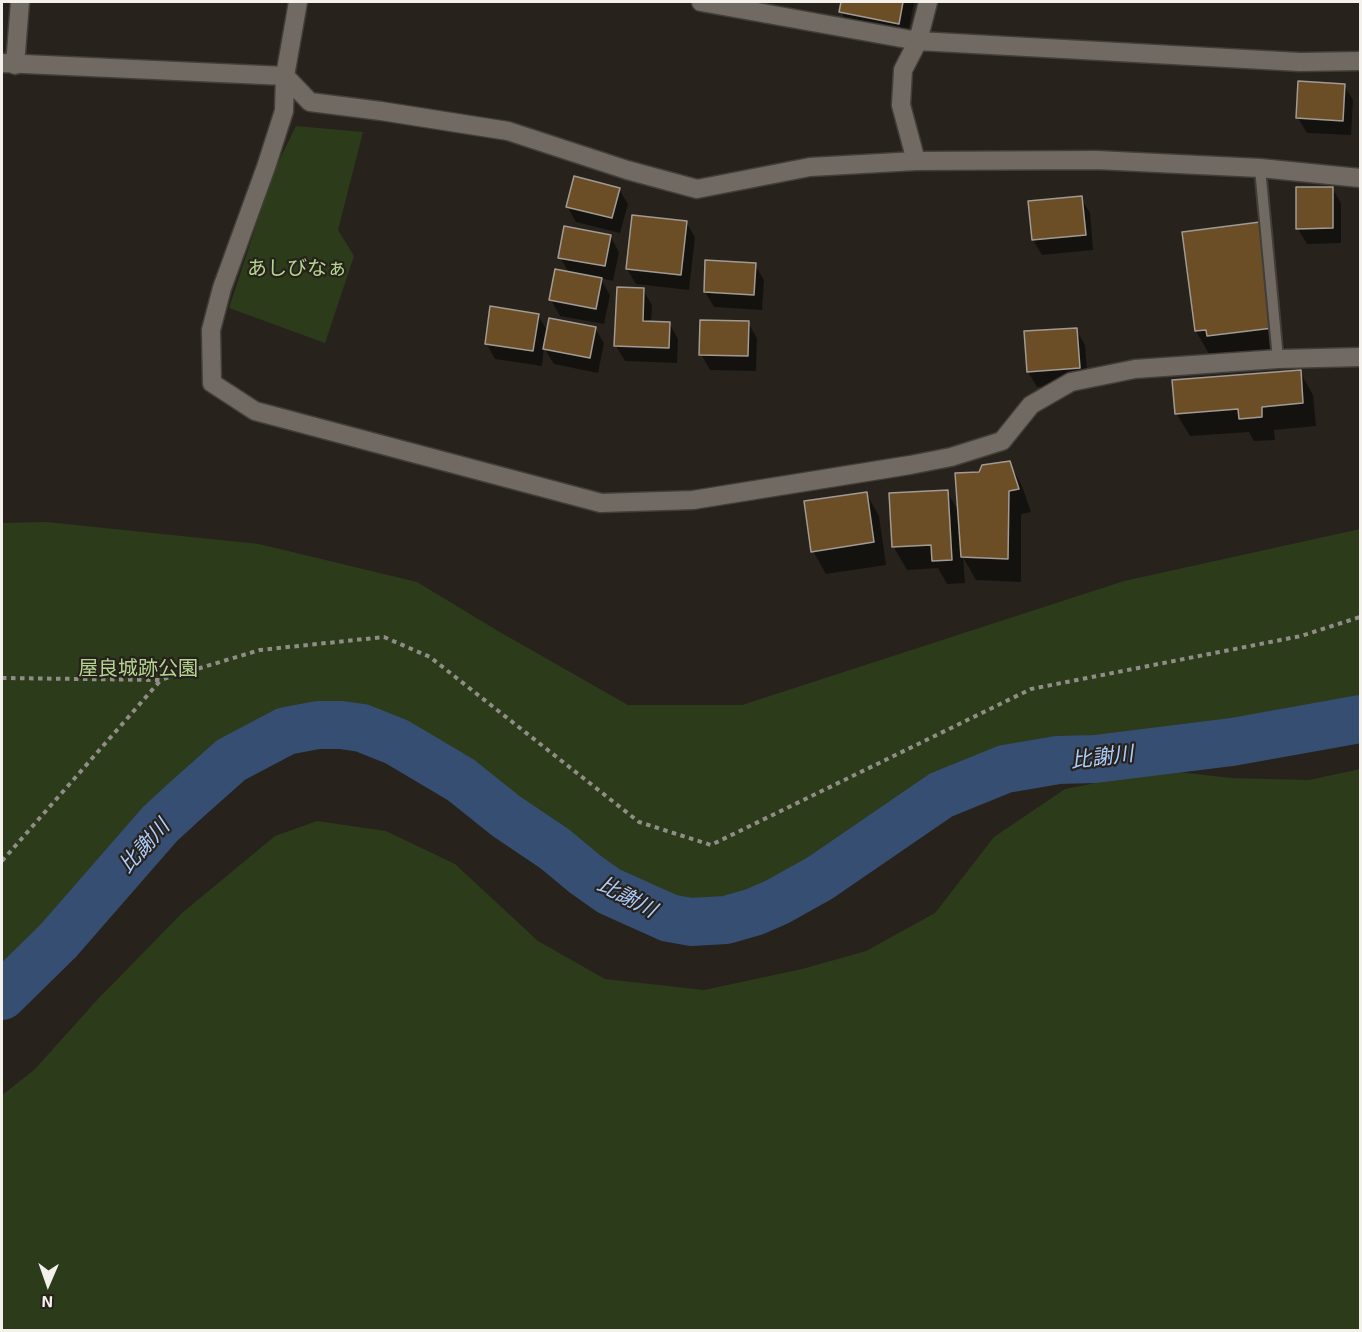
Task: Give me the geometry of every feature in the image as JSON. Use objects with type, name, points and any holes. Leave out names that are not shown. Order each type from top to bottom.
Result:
[{"type":"street","points":[[20,2],[8,64],[285,76],[310,102],[508,131],[627,170],[697,189],[810,167],[916,161],[1096,160],[1260,168],[1360,177]]},
{"type":"street","points":[[298,2],[285,76],[284,111],[222,288],[211,330],[212,383],[255,411],[601,503],[693,500],[951,457],[1002,441],[1031,405],[1071,382],[1135,369],[1278,359],[1360,357]]},
{"type":"street","points":[[701,2],[918,41],[1299,62],[1360,61]]},
{"type":"street","points":[[916,161],[901,105],[903,70],[918,41],[928,2]]},
{"type":"lane","points":[[1260,168],[1278,359]]},
{"type":"path","points":[[2,678],[160,680],[260,650],[384,638],[430,657],[639,822],[711,844],[1031,688],[1301,636],[1360,617]]},
{"type":"path","points":[[2,861],[160,680]]},
{"type":"green space","name":"あしびなぁ","points":[[296,126],[363,132],[338,230],[354,256],[325,343],[229,308],[274,171]]},
{"type":"green space","name":"屋良城跡公園","points":[[47,522],[259,544],[417,582],[628,705],[742,705],[1124,581],[1360,529],[1360,718],[1188,747],[1026,765],[941,795],[777,902],[691,922],[636,904],[439,767],[362,729],[286,731],[185,801],[58,941],[2,991],[2,523]]},
{"type":"green space","points":[[1360,769],[1360,1330],[2,1330],[2,1095],[34,1070],[98,999],[182,913],[275,836],[317,821],[386,831],[455,864],[538,941],[605,979],[704,990],[802,969],[866,951],[935,913],[994,837],[1065,789],[1161,770],[1231,778],[1309,780]]},
{"type":"building","points":[[841,2],[903,2],[899,24],[839,12]]},
{"type":"building","points":[[1298,81],[1345,84],[1343,121],[1296,118]]},
{"type":"building","points":[[574,176],[620,188],[612,218],[566,207]]},
{"type":"building","points":[[1296,187],[1333,187],[1333,228],[1296,229]]},
{"type":"building","points":[[1082,196],[1086,235],[1032,240],[1028,201]]},
{"type":"building","points":[[632,215],[687,221],[681,275],[626,269]]},
{"type":"building","points":[[1260,222],[1273,328],[1207,336],[1206,330],[1195,331],[1182,232]]},
{"type":"building","points":[[564,226],[611,235],[605,266],[558,258]]},
{"type":"building","points":[[705,260],[756,263],[754,295],[704,292]]},
{"type":"building","points":[[555,269],[602,278],[596,309],[549,300]]},
{"type":"building","points":[[617,287],[644,288],[643,321],[670,322],[669,348],[614,346]]},
{"type":"building","points":[[490,306],[539,314],[533,351],[485,344]]},
{"type":"building","points":[[549,318],[596,327],[590,358],[543,349]]},
{"type":"building","points":[[700,320],[749,321],[748,356],[699,355]]},
{"type":"building","points":[[1077,328],[1080,368],[1027,372],[1024,331]]},
{"type":"building","points":[[1301,370],[1303,403],[1262,407],[1262,417],[1239,419],[1238,409],[1175,414],[1172,380]]},
{"type":"building","points":[[1010,461],[1019,489],[1009,491],[1008,559],[961,557],[955,473],[979,472],[982,465]]},
{"type":"building","points":[[948,490],[952,560],[932,561],[931,545],[892,547],[889,493]]},
{"type":"building","points":[[867,492],[874,542],[811,552],[804,501]]},
{"type":"waterway","name":"比謝川","points":[[2,996],[58,941],[160,824],[231,760],[286,731],[318,725],[341,725],[362,728],[397,742],[461,780],[609,891],[669,918],[691,922],[726,920],[777,902],[820,878],[941,795],[1005,769],[1058,760],[1095,759],[1232,742],[1360,719]]}]
